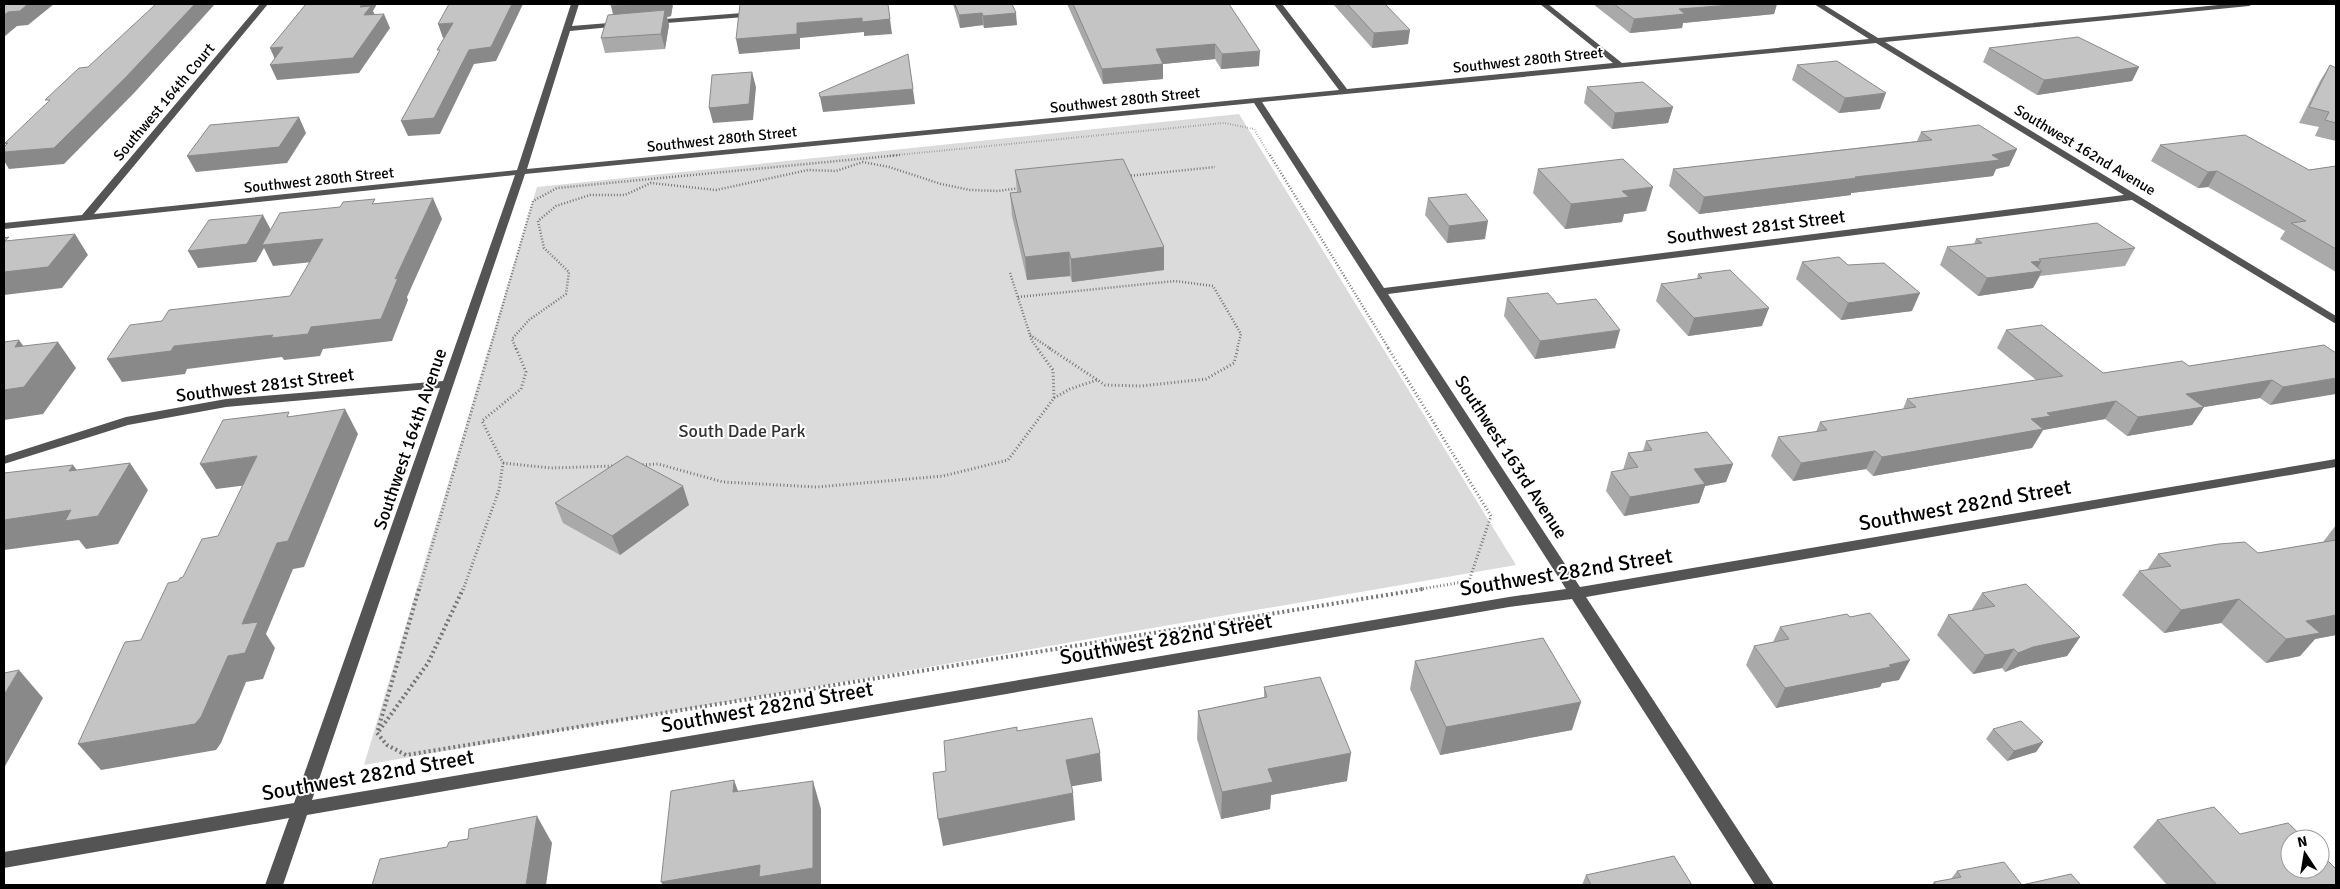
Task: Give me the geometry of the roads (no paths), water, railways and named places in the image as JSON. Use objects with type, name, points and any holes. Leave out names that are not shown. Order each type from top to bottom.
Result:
[{"type":"street","name":"Southwest 164th Court","points":[[85,218],[264,4]]},
{"type":"street","name":"Southwest 164th Avenue","points":[[274,885],[300,808],[320,758],[521,172],[575,4]]},
{"type":"street","points":[[1278,4],[1345,92]]},
{"type":"street","points":[[1544,4],[1619,64]]},
{"type":"street","name":"Southwest 162nd Avenue","points":[[1818,4],[2336,321]]},
{"type":"street","name":"Southwest 280th Street","points":[[4,226],[521,172],[2249,4]]},
{"type":"street","points":[[2145,7],[2157,13]]},
{"type":"street","points":[[645,22],[761,13]]},
{"type":"street","points":[[566,29],[625,24]]},
{"type":"street","name":"Southwest 163rd Avenue","points":[[1258,101],[1765,885]]},
{"type":"street","name":"Southwest 281st Street","points":[[1382,292],[2134,197]]},
{"type":"street","name":"Southwest 281st Street","points":[[4,460],[126,421],[226,403],[447,384]]},
{"type":"street","name":"Southwest 282nd Street","points":[[4,860],[300,808],[2336,463]]},
{"type":"park label","name":"South Dade Park","points":[[742,431]]}]
